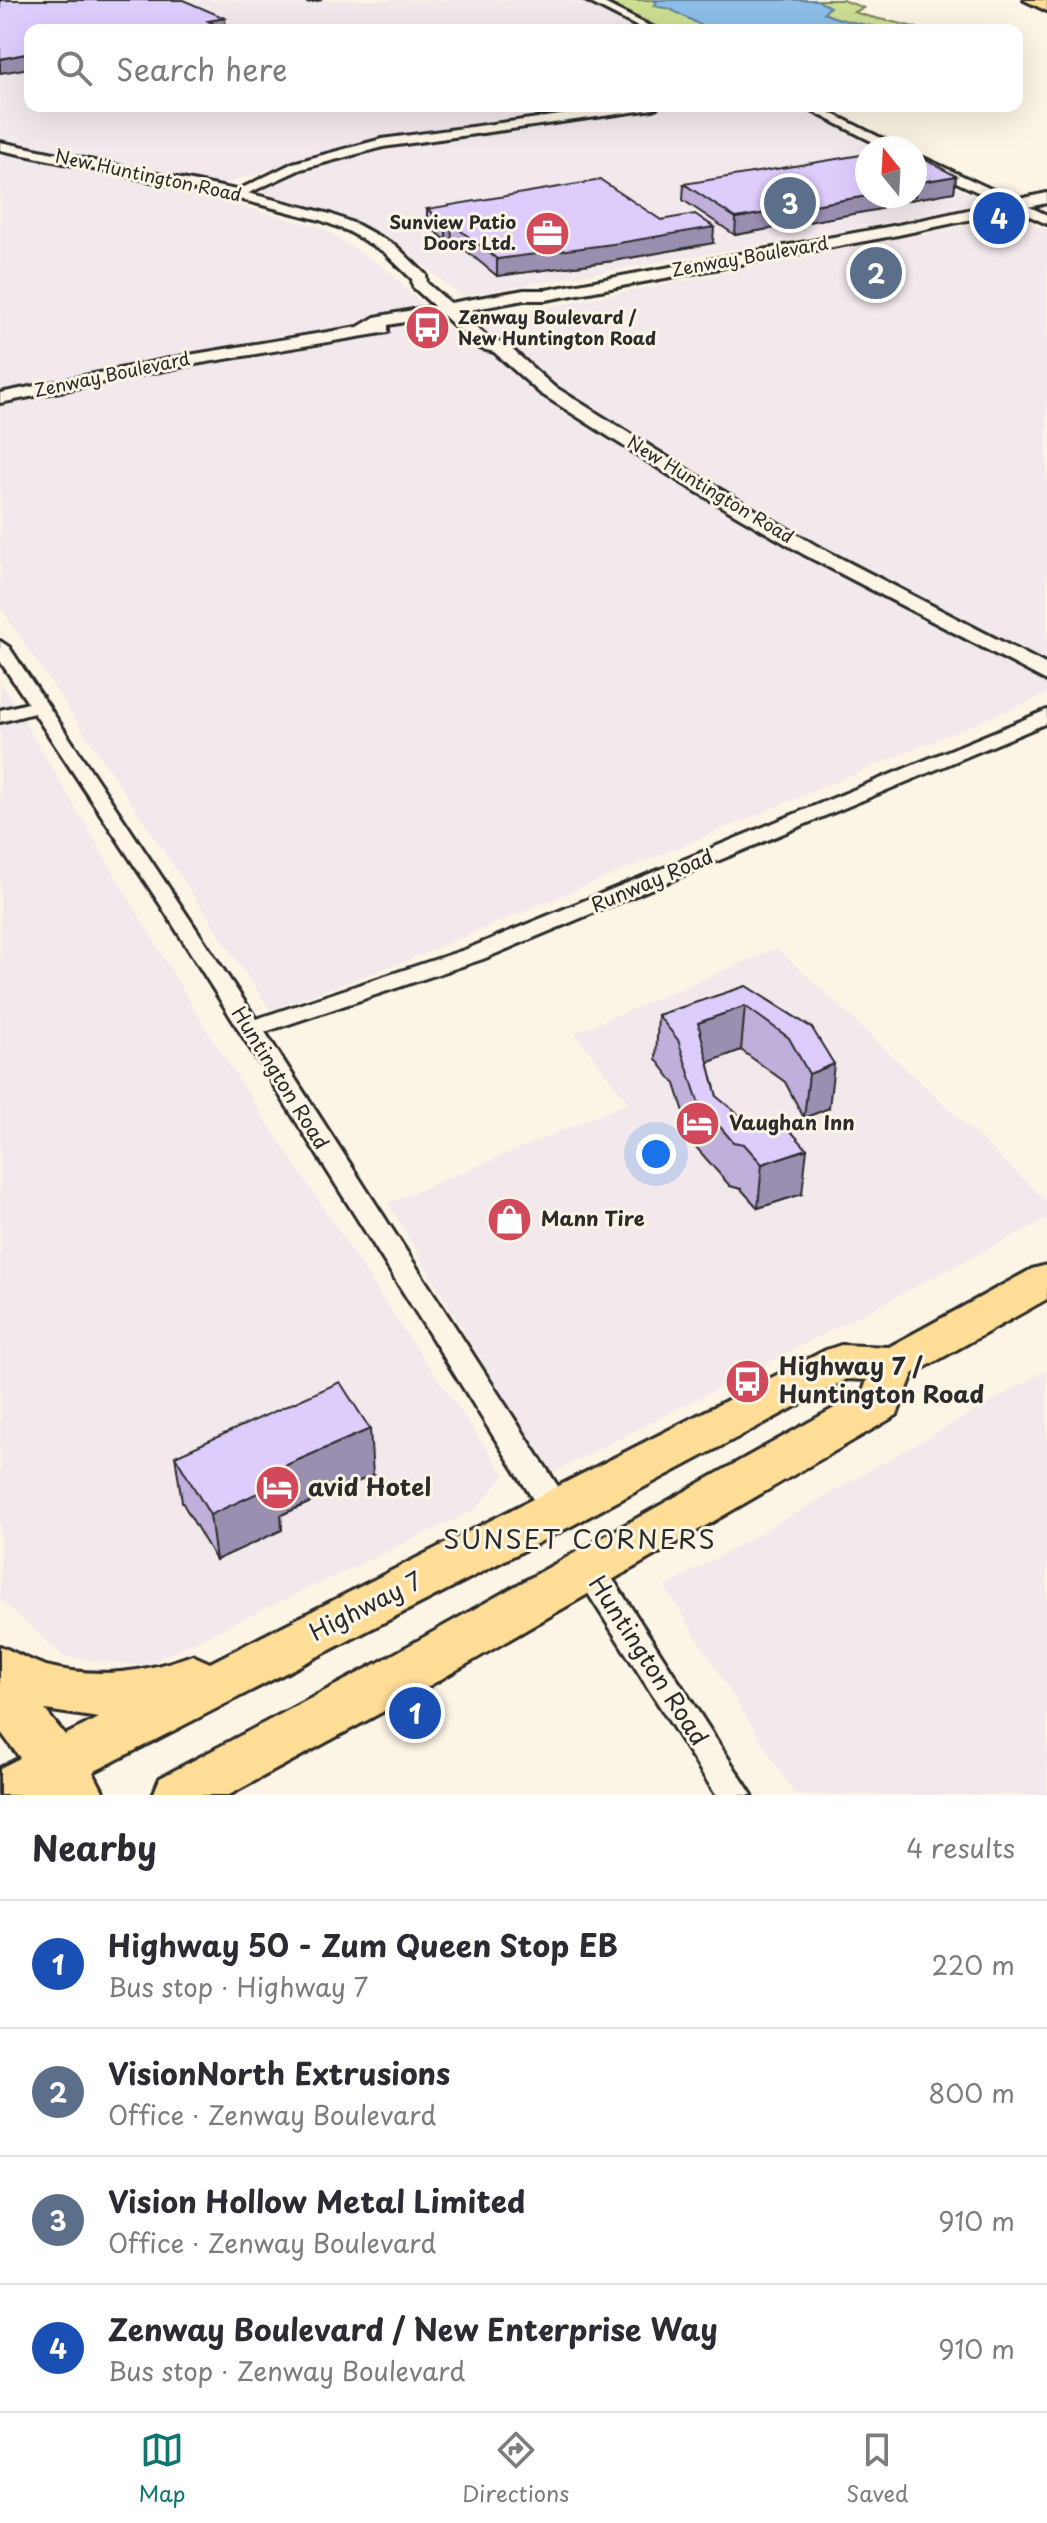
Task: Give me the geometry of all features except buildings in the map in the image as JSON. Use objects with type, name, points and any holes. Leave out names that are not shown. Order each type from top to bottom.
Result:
[{"type":"highway","points":[[1033,0],[1047,6]]},
{"type":"main road","points":[[179,1795],[392,1681],[881,1403],[895,1364],[1047,1280]]},
{"type":"main road","name":"Highway 7","points":[[0,1794],[68,1780],[390,1595],[841,1362],[895,1364]]},
{"type":"main road","points":[[0,1668],[17,1678],[70,1692],[123,1696],[188,1679],[367,1588],[390,1595]]},
{"type":"main road","points":[[226,1795],[253,1766],[388,1692],[392,1681]]},
{"type":"main road","points":[[0,1691],[68,1780]]},
{"type":"street","points":[[590,0],[640,24]]},
{"type":"street","points":[[236,194],[297,166],[382,143],[609,112]]},
{"type":"street","points":[[820,112],[870,136]]},
{"type":"street","name":"New Huntington Road","points":[[0,146],[236,194],[351,227],[390,249],[420,278],[419,284],[458,311],[485,344],[500,348],[546,389],[692,481],[810,550],[1047,674]]},
{"type":"street","points":[[927,164],[1047,220]]},
{"type":"street","name":"Zenway Boulevard","points":[[0,398],[366,328],[389,328],[458,311],[534,302],[546,295],[898,230],[1047,198]]},
{"type":"street","name":"New Huntington Road","points":[[931,616],[954,636],[1047,689]]},
{"type":"street","name":"Huntington Road","points":[[0,647],[37,707],[171,904],[557,1511]]},
{"type":"street","points":[[0,716],[37,707]]},
{"type":"street","name":"Runway Road","points":[[250,1029],[475,954],[1047,716]]},
{"type":"street","name":"Huntington Road","points":[[588,1567],[735,1795]]},
{"type":"shaded area","points":[[0,0],[582,0],[630,24],[24,24],[24,112],[561,112],[376,138],[228,183],[209,198],[321,227],[392,273],[443,327],[1015,216],[1047,230],[1047,694],[408,960],[270,1010],[0,607]]},
{"type":"shaded area","points":[[639,112],[808,112],[857,136],[855,208],[927,208],[927,171],[985,202],[891,223],[461,296],[384,235],[343,217],[261,192],[290,175],[337,159],[384,148]]},
{"type":"shaded area","points":[[0,680],[209,1034],[403,1329],[505,1475],[475,1510],[143,1666],[64,1657],[0,1600]]},
{"type":"shaded area","points":[[777,948],[1047,1201],[1047,1219],[549,1475],[388,1203],[628,1103],[575,1033]]},
{"type":"shaded area","points":[[1047,1370],[1047,1795],[795,1795],[665,1587]]},
{"type":"green space","points":[[602,0],[843,0],[864,8],[854,12],[901,24],[652,24]]},
{"type":"water","points":[[653,0],[817,0],[830,7],[824,13],[860,24],[699,24],[670,9],[654,6],[657,2]]},
{"type":"place","name":"Vision Hollow Metal Limited","points":[[790,203]]},
{"type":"place","name":"Zenway Boulevard / New Enterprise Way","points":[[999,218]]},
{"type":"place","name":"Sunview Patio Doors Ltd.","points":[[547,233]]},
{"type":"place","name":"VisionNorth Extrusions","points":[[876,273]]},
{"type":"place","name":"Zenway Boulevard / New Huntington Road","points":[[427,328]]},
{"type":"place","name":"Vaughan Inn","points":[[698,1123]]},
{"type":"place","name":"Mann Tire","points":[[510,1219]]},
{"type":"place","name":"Highway 7 / Huntington Road","points":[[748,1381]]},
{"type":"place","name":"avid Hotel","points":[[277,1488]]},
{"type":"place","name":"Highway 50 - Zum Queen Stop EB","points":[[415,1713]]},
{"type":"district","name":"SUNSET CORNERS","points":[[580,1540]]}]
